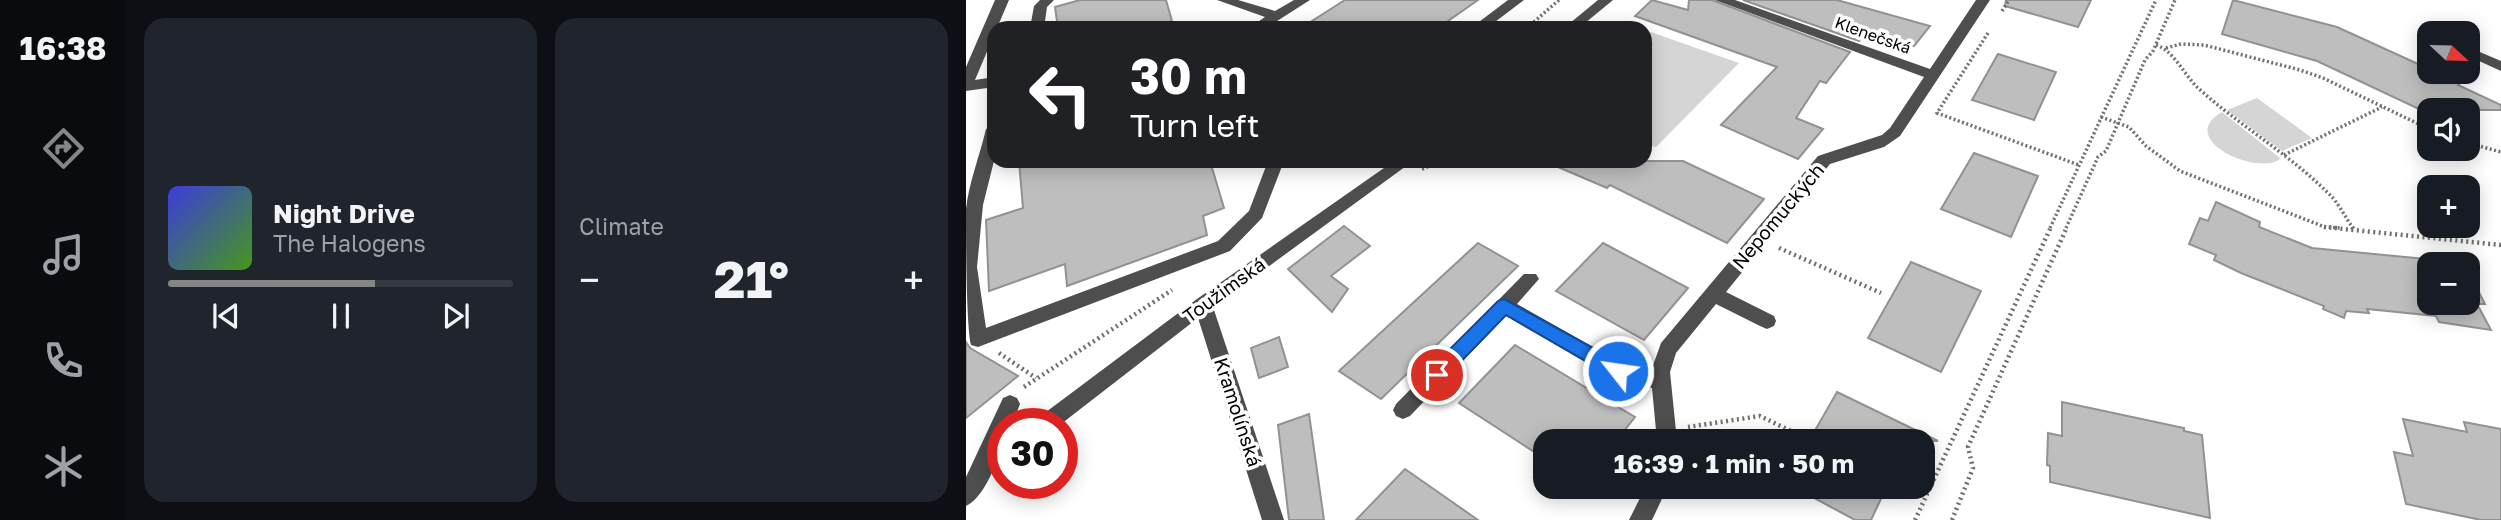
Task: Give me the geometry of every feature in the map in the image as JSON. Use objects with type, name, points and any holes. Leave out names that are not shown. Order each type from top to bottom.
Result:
[{"type":"street","points":[[993,21],[1002,0]]},
{"type":"street","points":[[1038,21],[1041,6],[1047,0]]},
{"type":"street","points":[[1224,0],[1277,16]]},
{"type":"street","points":[[1268,21],[1303,0]]},
{"type":"street","points":[[1488,21],[1517,0]]},
{"type":"street","points":[[1580,21],[1606,0]]},
{"type":"street","name":"Klenečská","points":[[1722,0],[1934,75]]},
{"type":"street","name":"Nepomuckých","points":[[1666,429],[1661,382],[1663,359],[1668,349],[1824,160],[1843,152],[1877,145],[1890,137],[1983,0]]},
{"type":"street","points":[[987,35],[966,85],[987,83]]},
{"type":"street","points":[[2480,56],[2501,66]]},
{"type":"street","points":[[987,157],[975,205],[968,267],[978,339],[1224,246],[1255,214],[1273,168]]},
{"type":"street","name":"Toužimská","points":[[1066,408],[1203,304],[1395,168]]},
{"type":"street","points":[[1403,410],[1530,279]]},
{"type":"street","points":[[1713,294],[1767,321]]},
{"type":"street","name":"Kramolínská","points":[[1203,304],[1273,520]]},
{"type":"street","points":[[1504,306],[1618,371],[1661,382]]},
{"type":"street","points":[[966,496],[1010,404]]},
{"type":"street","points":[[972,480],[987,468]]},
{"type":"street","points":[[1640,520],[1651,499]]},
{"type":"path","points":[[1535,21],[1559,0]]},
{"type":"path","points":[[2001,13],[2009,0]]},
{"type":"path","points":[[1915,520],[2156,0]]},
{"type":"path","points":[[1952,520],[1973,468],[1968,447],[2098,157],[2106,151],[2144,60],[2156,45],[2175,0]]},
{"type":"path","points":[[1989,31],[1937,113],[2080,165]]},
{"type":"path","points":[[2156,45],[2166,48],[2181,44],[2204,45],[2323,78],[2417,123]]},
{"type":"path","points":[[2166,48],[2189,79],[2224,112],[2284,155],[2330,194],[2354,230]]},
{"type":"path","points":[[2284,155],[2382,107]]},
{"type":"path","points":[[2101,117],[2129,127],[2146,146],[2180,171],[2325,227],[2481,241],[2501,246]]},
{"type":"path","points":[[2480,146],[2501,152]]},
{"type":"path","points":[[1759,239],[1881,293]]},
{"type":"path","points":[[978,339],[1036,378]]},
{"type":"path","points":[[1696,429],[1760,416],[1787,429]]},
{"type":"shaded area","points":[[1652,32],[1739,63],[1656,147],[1652,146]]},
{"type":"shaded area","points":[[2257,98],[2312,138],[2282,151],[2227,110]]},
{"type":"shaded area","points":[[2222,112],[2280,158],[2279,160],[2267,163],[2252,162],[2237,158],[2213,143],[2208,133],[2210,122]]},
{"type":"building","points":[[1080,0],[1166,0],[1172,21],[1057,21],[1055,7]]},
{"type":"building","points":[[1345,0],[1478,0],[1448,21],[1312,21]]},
{"type":"building","points":[[1652,0],[1688,10],[1689,0],[1712,0],[1850,52],[1826,83],[1820,81],[1796,118],[1823,129],[1798,159],[1721,125],[1777,67],[1635,16]]},
{"type":"building","points":[[1743,0],[1837,0],[1930,26],[1914,46],[1867,30],[1859,41]]},
{"type":"building","points":[[2006,0],[2091,0],[2078,27],[2005,6]]},
{"type":"building","points":[[2233,0],[2337,27],[2417,64],[2417,84],[2460,84],[2501,105],[2501,110],[2480,110],[2480,98],[2417,98],[2417,108],[2317,61],[2222,34]]},
{"type":"building","points":[[1998,54],[2056,72],[2034,120],[1972,100]]},
{"type":"building","points":[[1974,153],[2038,176],[2011,237],[1941,209]]},
{"type":"building","points":[[1652,161],[1683,161],[1764,199],[1727,243],[1610,185],[1607,188],[1560,168],[1652,168]]},
{"type":"building","points":[[1020,168],[1212,168],[1224,208],[1203,216],[1207,235],[1067,286],[1065,264],[989,291],[986,220],[1023,208]]},
{"type":"building","points":[[2216,202],[2260,222],[2259,227],[2312,248],[2417,258],[2417,314],[2367,309],[2369,313],[2346,311],[2344,318],[2323,309],[2324,306],[2241,273],[2214,260],[2216,255],[2189,244],[2200,218],[2208,221]]},
{"type":"building","points":[[1344,226],[1370,246],[1331,276],[1348,289],[1332,312],[1288,269]]},
{"type":"building","points":[[1478,243],[1518,266],[1381,399],[1339,371]]},
{"type":"building","points":[[1603,243],[1688,288],[1644,340],[1556,291]]},
{"type":"building","points":[[1911,262],[1981,291],[1941,372],[1868,338]]},
{"type":"building","points":[[2480,310],[2491,330],[2439,322],[2436,316],[2426,315],[2480,315]]},
{"type":"building","points":[[1279,337],[1288,367],[1259,378],[1251,348]]},
{"type":"building","points":[[966,342],[970,348],[1018,376],[966,418]]},
{"type":"building","points":[[1515,345],[1635,417],[1626,429],[1533,429],[1533,451],[1459,403]]},
{"type":"building","points":[[1837,392],[1913,429],[1816,429]]},
{"type":"building","points":[[2062,402],[2184,428],[2184,431],[2202,435],[2210,518],[2050,482],[2050,466],[2047,465],[2048,433],[2062,436]]},
{"type":"building","points":[[1309,414],[1324,520],[1289,520],[1278,425]]},
{"type":"building","points":[[2403,419],[2467,432],[2464,422],[2501,429],[2501,520],[2481,520],[2406,504],[2394,452],[2413,456]]},
{"type":"building","points":[[1405,469],[1478,520],[1356,520]]},
{"type":"building","points":[[1816,499],[1881,499],[1871,520],[1855,520]]},
{"type":"route","points":[[1437,375],[1504,306],[1618,371]]}]
